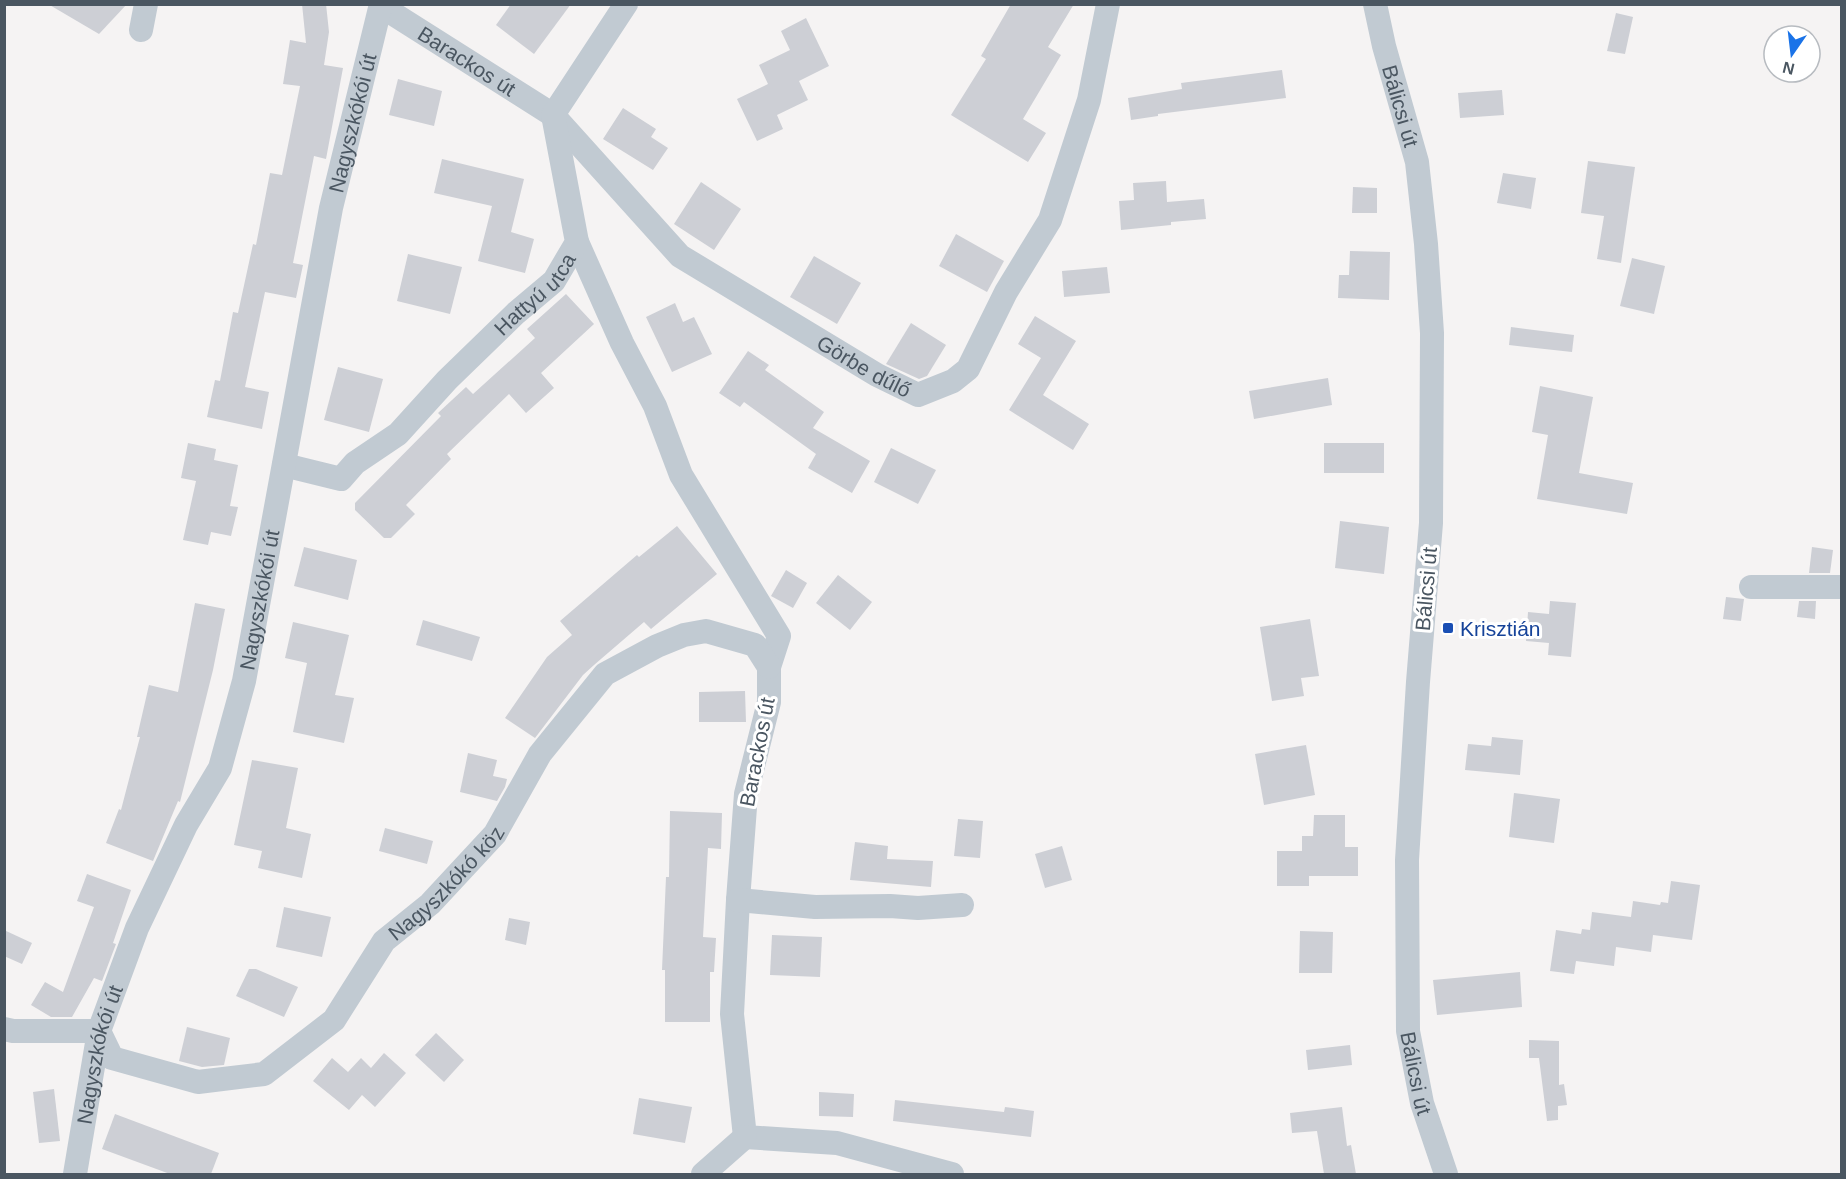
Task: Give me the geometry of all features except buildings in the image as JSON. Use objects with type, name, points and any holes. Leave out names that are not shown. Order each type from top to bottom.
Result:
[{"type":"street","points":[[141,30],[146,4]]},
{"type":"street","points":[[553,115],[627,4]]},
{"type":"street","name":"Görbe dűlő","points":[[553,115],[680,256],[877,375],[918,395],[952,381],[968,369],[1006,292],[1050,220],[1089,100],[1108,4]]},
{"type":"street","name":"Bálicsi út","points":[[1375,4],[1384,46],[1417,162],[1426,244],[1432,333],[1431,523],[1407,860],[1408,1031],[1422,1103],[1446,1174]]},
{"type":"street","name":"Barackos út","points":[[381,5],[553,115]]},
{"type":"street","name":"Nagyszkókói út","points":[[75,1174],[99,1031],[137,928],[186,825],[220,768],[244,681],[331,208],[381,5]]},
{"type":"street","name":"Hattyú utca","points":[[284,465],[341,479],[355,463],[398,434],[447,380],[516,313],[554,281],[576,242],[553,115]]},
{"type":"street","name":"Barackos út","points":[[576,242],[622,343],[655,406],[681,475],[780,636],[769,667],[769,702],[746,794],[738,900],[732,1014],[745,1137]]},
{"type":"street","points":[[1751,587],[1842,587]]},
{"type":"street","name":"Nagyszkókó köz","points":[[99,1031],[112,1058],[198,1082],[264,1074],[334,1020],[384,941],[430,904],[495,834],[540,754],[605,674],[657,646],[684,635],[706,631],[755,645],[769,667]]},
{"type":"street","points":[[738,900],[815,907],[918,908],[962,905]]},
{"type":"street","points":[[4,1029],[13,1031],[99,1031]]},
{"type":"street","points":[[703,1174],[745,1137],[837,1143],[952,1174]]},
{"type":"place","name":"Krisztián","points":[[1448,628]]}]
